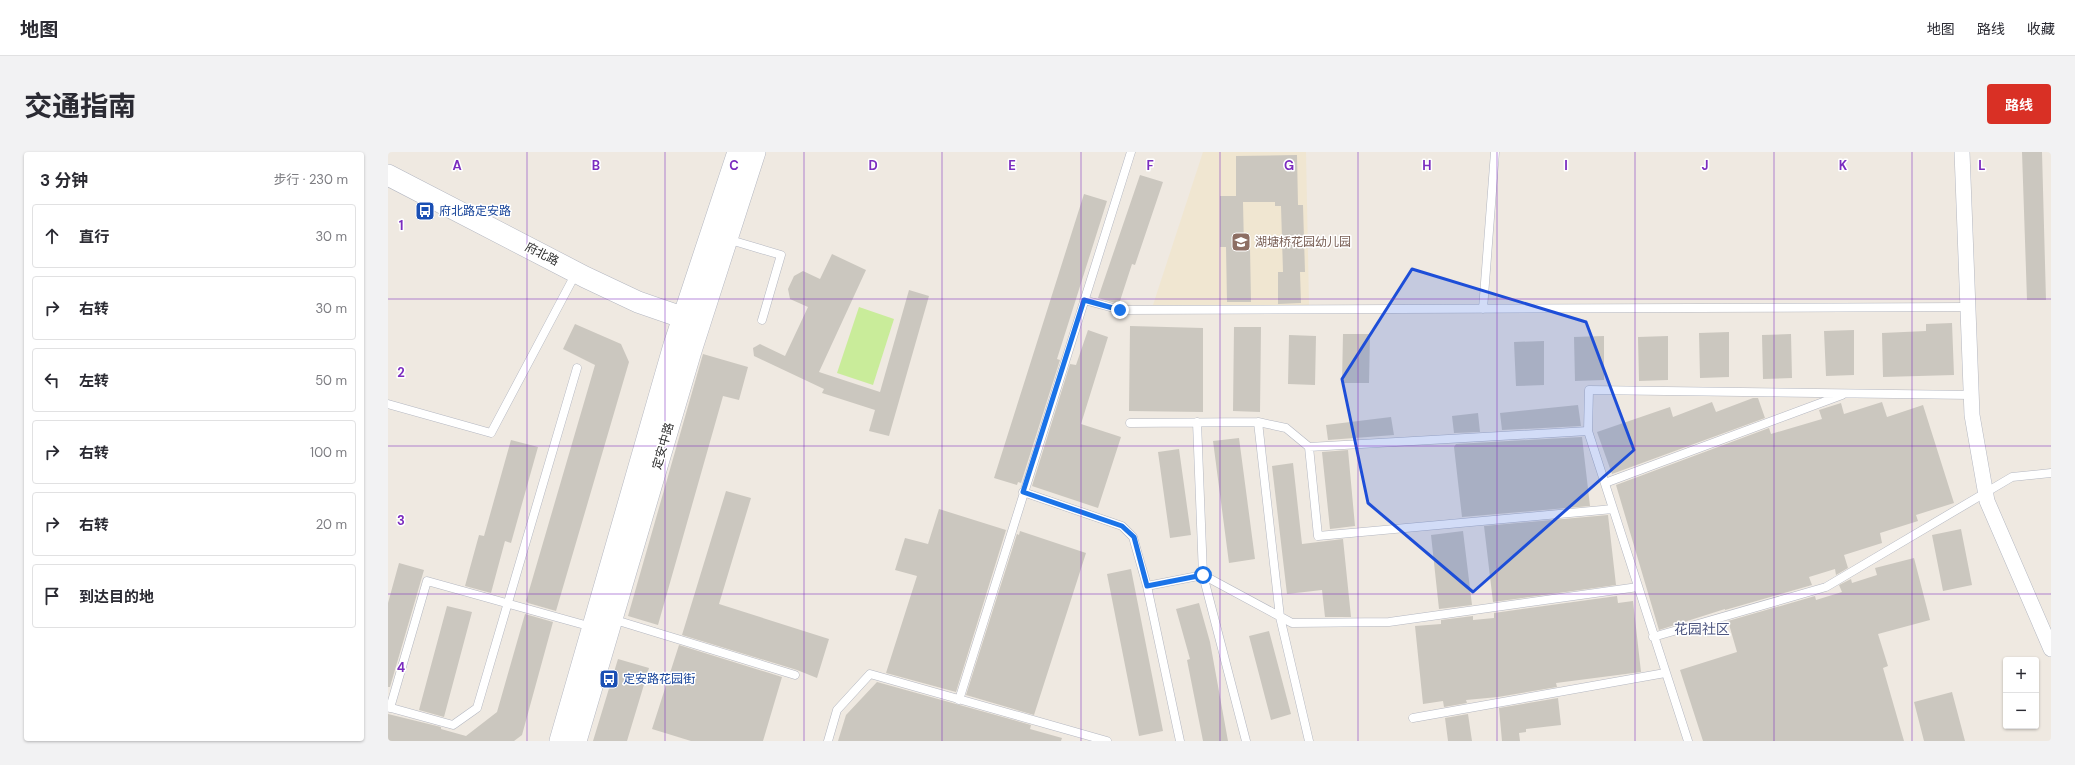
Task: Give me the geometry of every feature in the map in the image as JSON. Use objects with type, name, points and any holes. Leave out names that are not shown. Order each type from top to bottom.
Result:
[{"type":"main road","name":"定安中路","points":[[576,741],[612,619],[738,152]]},
{"type":"main road","name":"定安中路","points":[[560,741],[674,344],[692,320],[727,239],[755,152]]},
{"type":"main road","name":"府北路","points":[[388,175],[576,272],[638,302],[692,320]]},
{"type":"street","points":[[1962,152],[1972,416],[1985,492],[1987,501],[2051,649]]},
{"type":"lane","points":[[960,700],[1023,492],[1131,152]]},
{"type":"lane","points":[[1483,309],[1495,152]]},
{"type":"lane","points":[[727,239],[781,255],[762,320]]},
{"type":"lane","points":[[388,404],[491,433],[576,272]]},
{"type":"lane","points":[[1084,300],[1120,310],[1968,307]]},
{"type":"lane","points":[[577,368],[508,603],[477,708],[453,726],[389,708],[427,581],[508,603],[593,627]]},
{"type":"lane","points":[[1688,741],[1653,637],[1588,431],[1589,390],[1972,395]]},
{"type":"lane","points":[[1605,484],[1847,393]]},
{"type":"lane","points":[[1197,422],[1203,575],[1246,741]]},
{"type":"lane","points":[[1130,423],[1258,422],[1286,428],[1310,447],[1588,431]]},
{"type":"lane","points":[[1258,422],[1280,616],[1310,741]]},
{"type":"lane","points":[[1310,447],[1318,536],[1613,509]]},
{"type":"lane","points":[[1653,637],[1826,587],[2012,477],[2051,473]]},
{"type":"lane","points":[[1023,492],[1122,526],[1134,537],[1147,586],[1180,741]]},
{"type":"lane","points":[[1147,586],[1203,575],[1292,623],[1389,622],[1638,587]]},
{"type":"lane","points":[[612,619],[795,675]]},
{"type":"lane","points":[[1413,718],[1665,673]]},
{"type":"lane","points":[[828,741],[837,710],[870,674],[1107,741]]},
{"type":"highlighted area","points":[[1412,269],[1586,322],[1634,450],[1473,592],[1368,503],[1342,379]]},
{"type":"shaded area","name":"湖塘桥花园幼儿园","points":[[1203,152],[1306,152],[1309,305],[1153,305]]},
{"type":"green space","points":[[859,307],[894,319],[873,385],[837,373]]},
{"type":"building","points":[[2022,152],[2042,152],[2046,300],[2027,300]]},
{"type":"building","points":[[1297,155],[1298,205],[1303,205],[1305,272],[1300,272],[1301,303],[1278,304],[1278,272],[1283,272],[1281,206],[1275,206],[1275,202],[1243,202],[1244,247],[1250,247],[1251,302],[1227,302],[1226,247],[1220,247],[1220,196],[1236,196],[1236,156]]},
{"type":"building","points":[[1140,175],[1163,182],[1135,265],[1132,264],[1119,304],[1098,298]]},
{"type":"building","points":[[1084,194],[1107,201],[1057,359],[1060,360],[1021,483],[1018,482],[1017,485],[994,478]]},
{"type":"building","points":[[832,254],[866,270],[819,372],[880,392],[909,290],[929,296],[889,436],[869,431],[875,410],[822,393],[824,389],[754,356],[753,348],[760,344],[785,356],[808,307],[790,299],[788,289],[794,276],[803,271],[820,279]]},
{"type":"building","points":[[1952,323],[1954,375],[1883,377],[1882,333],[1926,331],[1926,324]]},
{"type":"building","points":[[575,324],[621,344],[629,362],[556,611],[528,603],[526,601],[595,365],[563,349]]},
{"type":"building","points":[[1130,326],[1203,328],[1203,412],[1129,411]]},
{"type":"building","points":[[1234,327],[1261,327],[1260,412],[1233,411]]},
{"type":"building","points":[[1088,330],[1108,337],[1081,424],[1121,437],[1098,508],[1032,486],[1070,364],[1076,365]]},
{"type":"building","points":[[1854,330],[1854,375],[1826,376],[1824,331]]},
{"type":"building","points":[[1729,332],[1729,377],[1700,378],[1699,333]]},
{"type":"building","points":[[1343,334],[1370,334],[1369,383],[1342,383]]},
{"type":"building","points":[[1791,334],[1792,378],[1763,379],[1762,335]]},
{"type":"building","points":[[1289,335],[1316,336],[1315,385],[1288,384]]},
{"type":"building","points":[[1604,336],[1604,380],[1575,381],[1574,337]]},
{"type":"building","points":[[1668,336],[1668,380],[1639,381],[1638,337]]},
{"type":"building","points":[[1544,341],[1544,385],[1516,386],[1514,342]]},
{"type":"building","points":[[703,354],[748,367],[739,400],[723,396],[658,625],[628,616]]},
{"type":"building","points":[[1753,398],[1758,398],[1765,418],[1612,474],[1597,432],[1670,407],[1673,417],[1712,402],[1716,412]]},
{"type":"building","points":[[1882,402],[1887,417],[1923,405],[1954,503],[1916,515],[1918,521],[1880,533],[1882,543],[1844,555],[1848,568],[1836,575],[1835,569],[1809,577],[1812,585],[1725,609],[1659,630],[1616,485],[1769,428],[1771,434],[1822,419],[1819,410],[1841,403],[1844,414]]},
{"type":"building","points":[[1578,405],[1581,426],[1502,430],[1500,413]]},
{"type":"building","points":[[1478,413],[1480,432],[1454,433],[1452,416]]},
{"type":"building","points":[[1391,417],[1394,435],[1328,440],[1326,425]]},
{"type":"building","points":[[1582,437],[1590,506],[1462,517],[1454,447],[1456,444]]},
{"type":"building","points":[[1239,438],[1255,559],[1229,563],[1213,441]]},
{"type":"building","points":[[511,440],[538,447],[511,543],[505,541],[491,593],[465,586],[479,535],[484,536]]},
{"type":"building","points":[[1179,449],[1191,535],[1170,538],[1158,452]]},
{"type":"building","points":[[1348,450],[1355,526],[1330,529],[1322,452]]},
{"type":"building","points":[[1293,463],[1302,544],[1343,539],[1351,617],[1325,617],[1322,590],[1287,594],[1272,466]]},
{"type":"building","points":[[726,491],[751,498],[719,604],[829,639],[817,678],[797,670],[682,635]]},
{"type":"building","points":[[939,509],[1006,530],[956,692],[886,673],[917,576],[895,570],[905,538],[928,544]]},
{"type":"building","points":[[1608,515],[1616,585],[1493,602],[1484,526]]},
{"type":"building","points":[[1961,529],[1972,585],[1943,591],[1932,535]]},
{"type":"building","points":[[1020,531],[1086,553],[1034,715],[966,695],[1017,534],[1019,535]]},
{"type":"building","points":[[1463,531],[1472,605],[1439,609],[1431,535]]},
{"type":"building","points":[[1914,558],[1930,620],[1878,634],[1888,666],[1883,668],[1904,741],[1703,741],[1680,670],[1737,652],[1728,621],[1815,596],[1816,600],[1842,592],[1839,585],[1851,579],[1852,583],[1877,575],[1875,568]]},
{"type":"building","points":[[399,563],[424,570],[390,687],[388,687],[388,603]]},
{"type":"building","points":[[1131,569],[1163,731],[1139,736],[1107,574]]},
{"type":"building","points":[[1617,596],[1618,603],[1633,601],[1641,672],[1556,683],[1557,687],[1498,697],[1466,700],[1467,703],[1444,707],[1443,701],[1423,704],[1415,626],[1441,624],[1441,620],[1473,616],[1473,620],[1494,618],[1494,613]]},
{"type":"building","points":[[1199,603],[1210,642],[1228,741],[1203,741],[1187,660],[1190,659],[1176,609]]},
{"type":"building","points":[[447,606],[472,612],[444,717],[419,710]]},
{"type":"building","points":[[525,614],[553,622],[522,735],[514,741],[388,741],[388,714],[441,727],[441,729],[466,736],[497,712]]},
{"type":"building","points":[[1269,631],[1291,714],[1271,720],[1249,636]]},
{"type":"building","points":[[679,645],[782,677],[763,741],[691,741],[652,729]]},
{"type":"building","points":[[618,659],[649,668],[627,741],[593,741]]},
{"type":"building","points":[[877,682],[1031,725],[1030,729],[1062,738],[1061,741],[838,741],[846,715]]},
{"type":"building","points":[[1952,692],[1965,741],[1924,741],[1914,702]]},
{"type":"building","points":[[1558,698],[1561,725],[1526,729],[1526,732],[1519,733],[1520,741],[1502,741],[1499,708]]},
{"type":"building","points":[[1468,714],[1472,741],[1448,741],[1445,718]]},
{"type":"place","name":"府北路定安路","points":[[425,211]]},
{"type":"place","name":"湖塘桥花园幼儿园","points":[[1241,242]]},
{"type":"place","name":"定安路花园街","points":[[609,679]]},
{"type":"district","name":"花园社区","points":[[1702,629]]},
{"type":"route","points":[[1120,310],[1084,300],[1023,492],[1122,526],[1134,537],[1147,586],[1203,575]]}]
